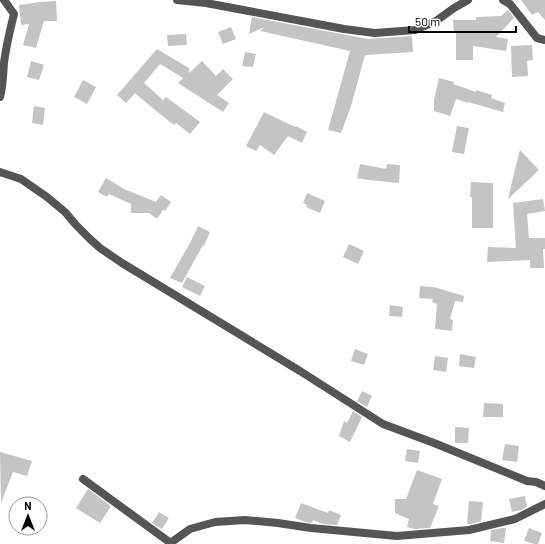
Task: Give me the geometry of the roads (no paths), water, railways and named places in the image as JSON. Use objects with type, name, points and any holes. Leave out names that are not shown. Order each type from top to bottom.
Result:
[{"type":"street","points":[[0,97],[6,49],[14,14],[4,0]]},
{"type":"street","points":[[177,0],[243,9],[309,23],[375,33],[415,30],[436,21],[468,0]]},
{"type":"street","points":[[503,0],[510,4],[537,38],[545,40]]},
{"type":"street","points":[[0,172],[21,179],[47,197],[65,212],[100,248],[383,424],[527,481],[536,482],[545,486]]},
{"type":"street","points":[[536,482],[545,478]]},
{"type":"street","points":[[83,479],[171,544],[190,529],[215,522],[245,520],[397,536],[469,530],[515,519],[545,504]]}]
